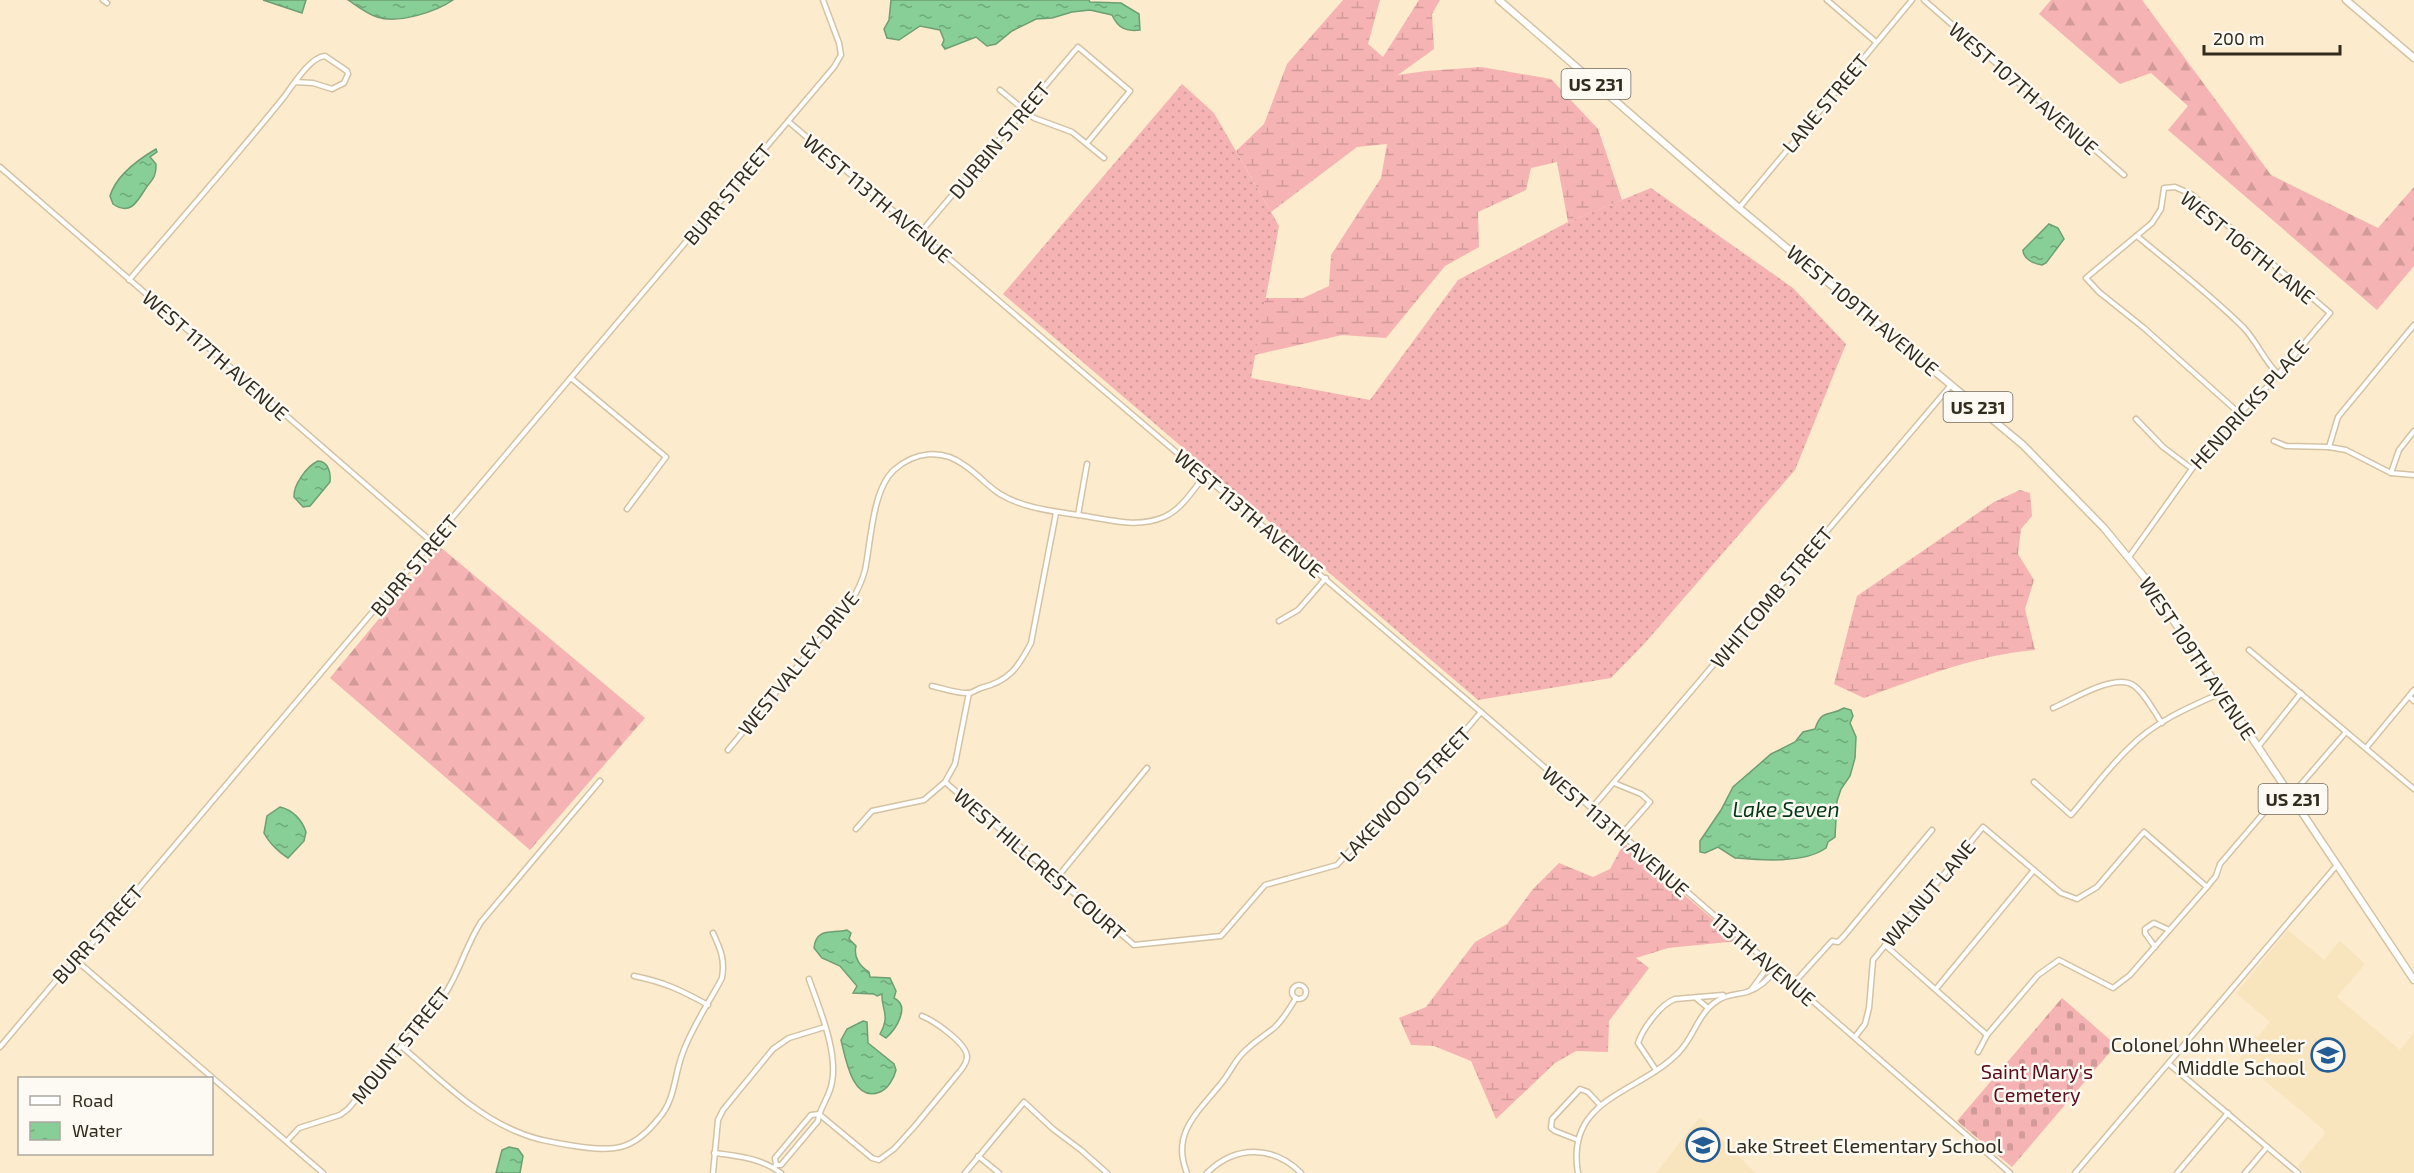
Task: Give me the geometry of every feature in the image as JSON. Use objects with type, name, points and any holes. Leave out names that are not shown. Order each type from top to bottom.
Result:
[{"type":"main road","points":[[2346,0],[2414,58]]},
{"type":"main road","name":"WEST 109TH AVENUE","points":[[1502,1],[1739,208],[1952,384],[2051,472],[2129,557],[2414,980]]},
{"type":"street","name":"BURR STREET","points":[[0,1047],[64,971],[77,961],[433,543],[823,80],[841,55],[837,34],[823,0]]},
{"type":"street","points":[[1827,0],[1876,42]]},
{"type":"street","name":"LANE STREET","points":[[1739,208],[1912,0]]},
{"type":"street","name":"WEST 107TH AVENUE","points":[[1924,0],[2124,176]]},
{"type":"street","name":"DURBIN STREET","points":[[920,233],[1078,48],[1130,91],[1087,143]]},
{"type":"street","points":[[129,280],[246,144],[295,82],[319,56],[325,56],[348,74],[344,83],[333,88],[304,81],[295,82]]},
{"type":"street","points":[[1000,90],[1045,124],[1072,132],[1104,158]]},
{"type":"street","name":"WEST 113TH AVENUE","points":[[789,122],[1326,578],[1705,908]]},
{"type":"street","name":"WEST 117TH AVENUE","points":[[0,167],[433,543]]},
{"type":"street","name":"WEST 106TH LANE","points":[[2137,236],[2152,223],[2161,209],[2164,188],[2175,187],[2191,194],[2330,313]]},
{"type":"street","points":[[2240,413],[2144,328],[2099,292],[2086,278],[2137,236],[2240,324],[2259,345],[2271,367],[2277,373]]},
{"type":"street","name":"HENDRICKS PLACE","points":[[2129,557],[2214,438],[2269,385],[2330,313]]},
{"type":"street","points":[[2329,447],[2338,417],[2414,325]]},
{"type":"street","points":[[571,378],[666,457],[627,509]]},
{"type":"street","name":"WHITCOMB STREET","points":[[1591,809],[1952,384]]},
{"type":"street","points":[[2136,419],[2163,447],[2191,468]]},
{"type":"street","points":[[2391,472],[2399,450],[2414,431]]},
{"type":"street","points":[[2274,441],[2286,446],[2329,447],[2346,450],[2391,472],[2414,475]]},
{"type":"street","name":"WESTVALLEY DRIVE","points":[[729,750],[845,610],[857,591],[864,571],[883,483],[893,470],[910,459],[938,453],[964,464],[999,493],[1016,501],[1056,513],[1121,523],[1144,523],[1166,516],[1185,501],[1204,475]]},
{"type":"street","points":[[1078,515],[1087,464]]},
{"type":"street","points":[[932,686],[969,693],[979,688],[993,686],[1010,675],[1022,661],[1031,643],[1056,513]]},
{"type":"street","points":[[1279,621],[1298,610],[1326,578]]},
{"type":"street","points":[[2249,650],[2414,789]]},
{"type":"street","points":[[2053,708],[2111,682],[2123,682],[2136,688],[2163,723]]},
{"type":"street","points":[[2366,748],[2414,690]]},
{"type":"street","points":[[856,830],[872,812],[924,800],[945,782],[956,764],[969,693]]},
{"type":"street","points":[[2034,783],[2071,815],[2129,747],[2182,710],[2221,693]]},
{"type":"street","points":[[2257,747],[2301,693]]},
{"type":"street","points":[[2409,696],[2414,700]]},
{"type":"street","name":"LAKEWOOD STREET","points":[[1134,945],[1221,936],[1265,885],[1337,865],[1347,857],[1379,818],[1436,765],[1481,712]]},
{"type":"street","points":[[2291,796],[2346,732]]},
{"type":"street","points":[[1056,879],[1147,768]]},
{"type":"street","name":"MOUNT STREET","points":[[287,1141],[299,1128],[340,1115],[348,1109],[445,994],[481,922],[600,781]]},
{"type":"street","name":"WEST HILLCREST COURT","points":[[945,782],[1134,945]]},
{"type":"street","points":[[1614,783],[1641,794],[1650,802],[1621,835]]},
{"type":"street","points":[[1978,1052],[1987,1035],[2038,975],[2059,960],[2113,988],[2130,975],[2207,887],[2216,876],[2220,864],[2285,788]]},
{"type":"street","name":"WALNUT LANE","points":[[1855,1037],[1865,1024],[1867,1016],[1873,960],[1983,827],[2061,892],[2078,899],[2097,887],[2144,831],[2207,887]]},
{"type":"street","points":[[1793,984],[1832,941],[1838,942],[1844,936],[1932,830]]},
{"type":"street","points":[[2075,1173],[2337,865]]},
{"type":"street","points":[[1935,989],[2034,870]]},
{"type":"street","name":"113TH AVENUE","points":[[1705,908],[2009,1173]]},
{"type":"street","points":[[2155,947],[2145,933],[2148,925],[2154,923],[2169,930]]},
{"type":"street","points":[[401,1046],[474,1107],[518,1133],[550,1142],[603,1150],[622,1148],[641,1137],[660,1118],[670,1102],[682,1055],[722,978],[723,955],[713,933]]},
{"type":"street","points":[[1885,945],[1987,1035]]},
{"type":"street","points":[[77,961],[212,1077]]},
{"type":"street","points":[[1750,990],[1770,964]]},
{"type":"street","points":[[1578,1173],[1578,1140],[1586,1121],[1600,1105],[1671,1060],[1687,1044],[1708,1008],[1719,999],[1750,990],[1769,978],[1776,969]]},
{"type":"street","points":[[634,976],[678,987],[708,1005]]},
{"type":"street","points":[[714,1153],[749,1158],[775,1166],[782,1165],[818,1121],[819,1114],[827,1102],[834,1072],[825,1027],[809,979]]},
{"type":"street","points":[[1656,1070],[1638,1043],[1640,1035],[1669,1001],[1731,995]]},
{"type":"street","points":[[1695,997],[1708,1008]]},
{"type":"street","points":[[1187,1173],[1182,1159],[1181,1144],[1191,1119],[1226,1077],[1235,1061],[1257,1040],[1274,1028],[1296,998]]},
{"type":"street","points":[[781,1173],[775,1166],[775,1158],[811,1115],[819,1114],[872,1158],[879,1160],[894,1149],[961,1070],[967,1057],[965,1049],[934,1020],[922,1016]]},
{"type":"street","points":[[713,1173],[718,1120],[760,1063],[773,1048],[789,1038],[825,1027]]},
{"type":"street","points":[[2169,1064],[2298,1173]]},
{"type":"street","points":[[213,1078],[323,1173]]},
{"type":"street","points":[[1578,1140],[1551,1128],[1552,1119],[1580,1089],[1588,1092],[1600,1105]]},
{"type":"street","points":[[965,1173],[1024,1102],[1107,1173]]},
{"type":"street","points":[[2177,1173],[2228,1113]]},
{"type":"street","points":[[2245,1173],[2267,1147]]},
{"type":"street","points":[[1208,1173],[1222,1161],[1247,1151],[1262,1152],[1281,1158],[1301,1173]]},
{"type":"street","points":[[978,1156],[999,1173]]},
{"type":"shaded area","name":"Colonel John Wheeler Middle School","points":[[2288,930],[2324,960],[2340,941],[2365,964],[2337,997],[2400,1050],[2414,1033],[2414,1173],[2306,1173],[2298,1166],[2324,1135],[2324,1130],[2239,1059],[2270,1022],[2236,993]]},
{"type":"shaded area","name":"Lake Street Elementary School","points":[[1700,1117],[1755,1173],[1656,1173]]},
{"type":"green space","points":[[1343,0],[1380,0],[1368,44],[1383,57],[1419,0],[1440,0],[1432,14],[1434,49],[1398,75],[1481,67],[1551,79],[1598,129],[1622,200],[1568,222],[1557,162],[1531,168],[1526,190],[1478,212],[1479,247],[1445,266],[1386,338],[1342,335],[1255,355],[1265,298],[1303,298],[1329,286],[1331,255],[1381,178],[1387,144],[1357,147],[1271,212],[1236,151],[1264,124],[1287,64]]},
{"type":"green space","points":[[2051,0],[2142,0],[2271,175],[2378,228],[2414,187],[2414,266],[2377,310],[2168,130],[2188,106],[2151,73],[2120,84],[2039,14]]},
{"type":"green space","points":[[1182,84],[1214,113],[1279,226],[1251,378],[1370,400],[1458,280],[1568,222],[1651,188],[1793,288],[1846,344],[1795,470],[1644,644],[1611,678],[1478,700],[1003,294]]},
{"type":"green space","points":[[2020,490],[2030,493],[2032,516],[2021,529],[2018,554],[2034,580],[2025,609],[2035,650],[1970,662],[1864,698],[1834,684],[1857,596],[1994,502]]},
{"type":"green space","points":[[439,546],[645,718],[530,850],[330,678]]},
{"type":"green space","points":[[1624,843],[1738,941],[1668,948],[1636,958],[1649,968],[1609,1021],[1608,1052],[1576,1051],[1555,1063],[1496,1119],[1471,1061],[1434,1046],[1411,1045],[1399,1018],[1426,1007],[1475,942],[1507,924],[1533,889],[1559,863],[1593,877],[1610,869]]},
{"type":"green space","name":"Saint Mary's Cemetery","points":[[2062,998],[2116,1045],[2012,1167],[1957,1121]]},
{"type":"water","points":[[263,0],[306,0],[302,13]]},
{"type":"water","points":[[348,0],[453,0],[437,9],[416,16],[386,19],[373,16]]},
{"type":"water","points":[[891,0],[1089,0],[1090,2],[1121,3],[1139,14],[1140,30],[1127,30],[1117,23],[1112,15],[1090,10],[1036,19],[1012,31],[996,44],[987,46],[976,37],[945,49],[942,45],[944,40],[940,30],[920,26],[899,40],[887,38],[884,29],[889,20]]},
{"type":"water","points":[[156,149],[157,152],[150,157],[156,164],[154,176],[138,200],[128,208],[113,204],[110,196],[117,182],[136,163]]},
{"type":"water","points":[[2049,224],[2058,228],[2064,239],[2046,263],[2036,264],[2027,258],[2023,250]]},
{"type":"water","points":[[318,461],[324,463],[328,468],[330,482],[310,506],[303,507],[294,497],[294,492],[305,471]]},
{"type":"water","name":"Lake Seven","points":[[1844,708],[1851,710],[1853,716],[1850,723],[1856,737],[1855,758],[1850,776],[1841,789],[1837,801],[1835,837],[1828,842],[1826,848],[1806,857],[1781,860],[1735,858],[1718,847],[1705,853],[1700,852],[1700,841],[1733,787],[1771,754],[1795,742],[1803,732],[1815,729],[1820,718]]},
{"type":"water","points":[[280,807],[296,816],[306,832],[304,841],[288,858],[264,833],[267,816]]},
{"type":"water","points":[[847,930],[851,933],[849,939],[856,946],[857,958],[869,972],[870,977],[890,978],[896,991],[894,998],[899,1002],[902,1012],[894,1029],[886,1038],[880,1034],[885,1022],[882,994],[877,996],[853,993],[857,986],[840,966],[822,958],[814,948],[815,941],[821,934]]},
{"type":"water","points":[[863,1021],[867,1022],[868,1043],[894,1064],[896,1070],[886,1088],[871,1094],[857,1086],[852,1078],[841,1040],[847,1029]]},
{"type":"water","points":[[509,1147],[518,1149],[523,1156],[520,1173],[496,1173],[502,1150]]},
{"type":"place","name":"Colonel John Wheeler Middle School","points":[[2328,1055]]},
{"type":"place","name":"Lake Street Elementary School","points":[[1703,1145]]}]
